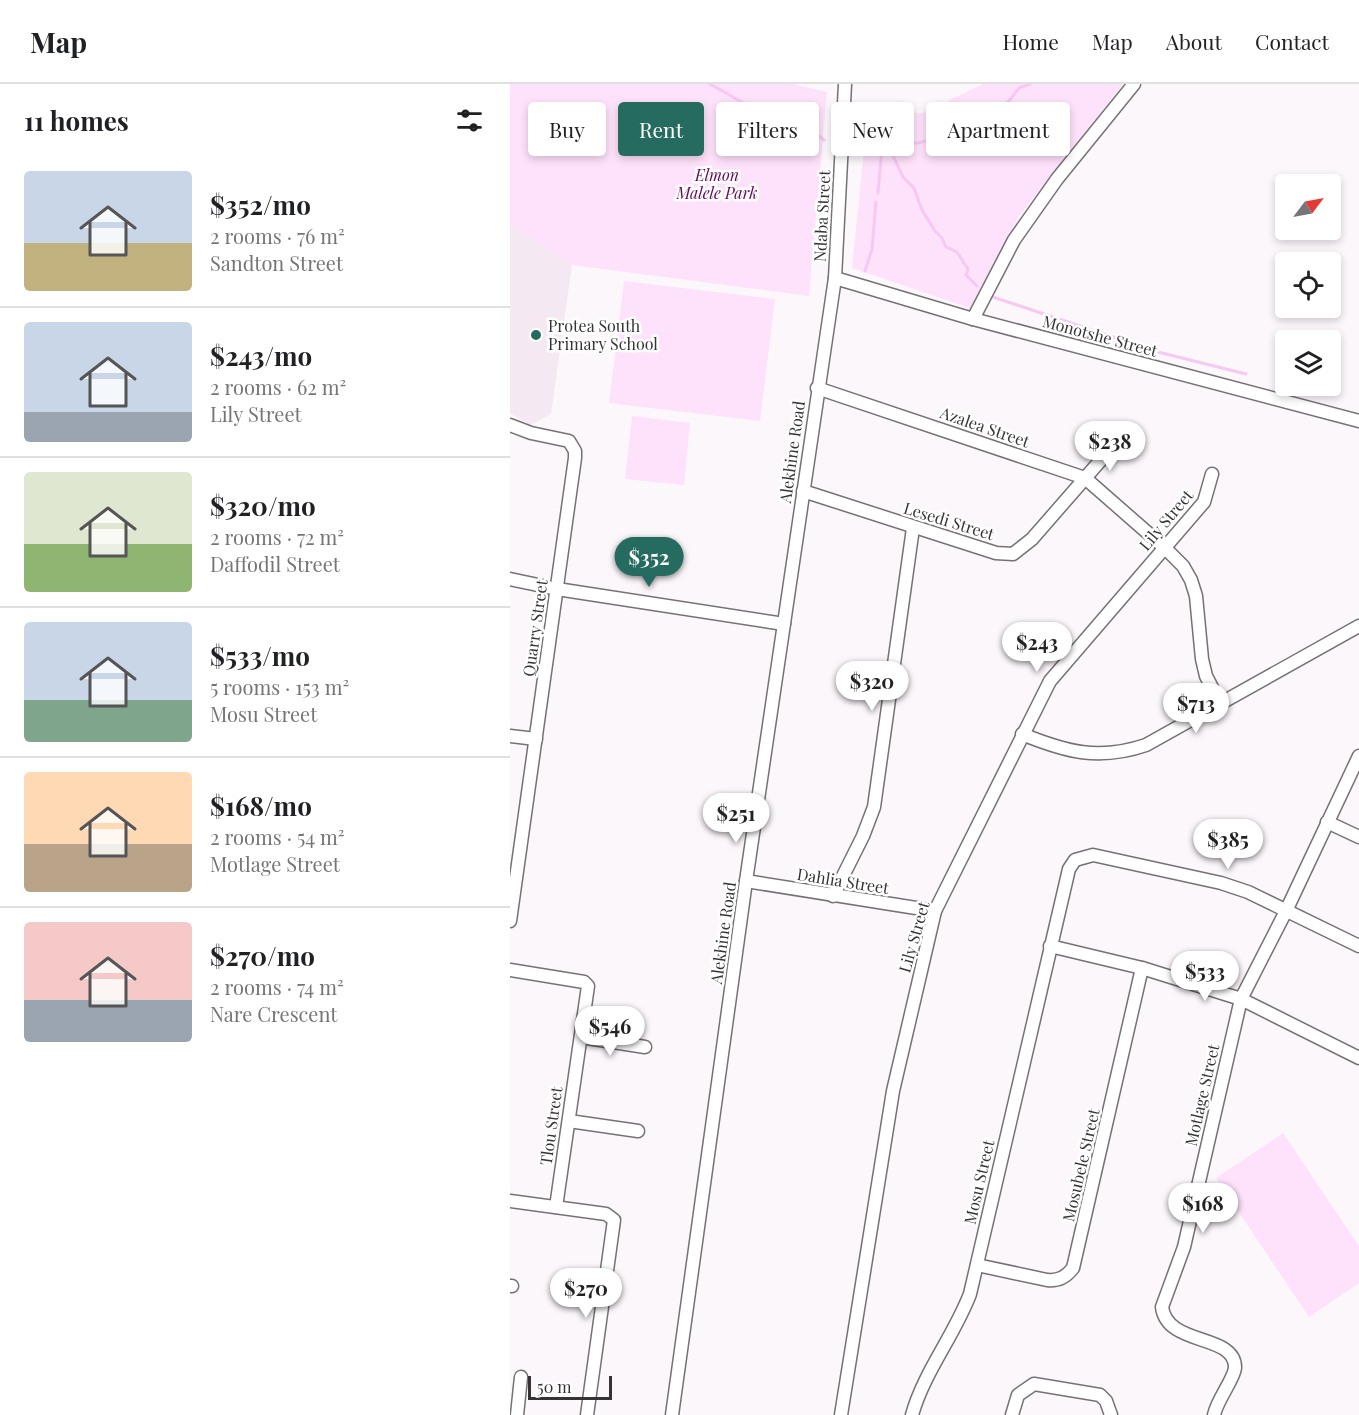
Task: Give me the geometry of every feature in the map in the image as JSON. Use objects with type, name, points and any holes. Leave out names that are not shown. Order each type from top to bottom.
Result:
[{"type":"street","name":"Ndaba Street","points":[[835,278],[845,84]]},
{"type":"street","points":[[973,319],[1014,240],[1057,178],[1134,84]]},
{"type":"street","name":"Monotshe Street","points":[[835,278],[973,319],[1359,421]]},
{"type":"street","name":"Alekhine Road","points":[[672,1415],[746,881],[835,278]]},
{"type":"street","name":"Azalea Street","points":[[817,388],[1084,478],[1183,566],[1196,596],[1202,659],[1206,676],[1221,703]]},
{"type":"street","name":"Quarry Street","points":[[510,425],[531,433],[563,438],[573,446],[575,458],[510,921]]},
{"type":"street","name":"Lesedi Street","points":[[803,491],[996,553],[1013,554],[1032,539],[1114,445]]},
{"type":"street","name":"Lily Street","points":[[841,1415],[893,1091],[935,911],[1050,681],[1204,502],[1212,474]]},
{"type":"street","points":[[833,896],[863,836],[874,807],[913,528]]},
{"type":"street","points":[[510,579],[557,589],[784,624]]},
{"type":"street","points":[[1022,734],[1059,749],[1096,754],[1127,752],[1146,745],[1359,626]]},
{"type":"street","points":[[510,736],[536,739]]},
{"type":"street","name":"Motlage Street","points":[[1214,1415],[1217,1400],[1233,1376],[1234,1359],[1227,1350],[1172,1327],[1163,1316],[1161,1307],[1184,1246],[1241,999],[1287,911],[1359,756]]},
{"type":"street","points":[[1327,822],[1359,837]]},
{"type":"street","name":"Mosu Street","points":[[912,1415],[919,1392],[963,1313],[977,1264],[1050,946],[1070,869],[1075,860],[1084,856],[1098,856],[1221,883],[1287,911]]},
{"type":"street","name":"Dahlia Street","points":[[746,881],[935,911]]},
{"type":"street","points":[[1287,911],[1359,946]]},
{"type":"street","points":[[1050,946],[1142,968],[1241,999],[1359,1058]]},
{"type":"street","name":"Mosubele Street","points":[[977,1264],[1056,1281],[1067,1275],[1073,1268],[1142,968]]},
{"type":"street","name":"Tlou Street","points":[[510,970],[586,984],[581,1037],[556,1207]]},
{"type":"street","points":[[581,1037],[645,1047]]},
{"type":"street","points":[[569,1121],[638,1131]]},
{"type":"street","points":[[510,1201],[606,1214],[614,1222],[587,1415]]},
{"type":"street","points":[[517,1415],[521,1377]]},
{"type":"street","points":[[1012,1415],[1018,1395],[1034,1384],[1100,1395],[1106,1401],[1111,1415]]},
{"type":"shaded area","name":"Protea South Primary School","points":[[510,225],[572,265],[551,414],[530,425],[510,413]]},
{"type":"green space","name":"Elmon Malele Park","points":[[510,84],[793,84],[827,92],[809,296],[572,265],[510,225]]},
{"type":"green space","points":[[983,84],[1123,84],[1070,151],[1070,102],[946,102]]},
{"type":"green space","points":[[926,112],[926,156],[1066,156],[1019,216],[970,308],[852,268],[863,156],[914,156],[914,113]]},
{"type":"green space","points":[[624,281],[775,299],[760,421],[609,403]]},
{"type":"green space","points":[[632,416],[690,423],[684,485],[625,479]]},
{"type":"green space","points":[[1283,1133],[1359,1246],[1359,1283],[1309,1317],[1216,1178]]},
{"type":"waterway","points":[[710,84],[788,128],[813,131],[824,140]]},
{"type":"waterway","points":[[914,143],[970,129],[1009,101],[1019,88],[1030,84]]},
{"type":"waterway","points":[[878,193],[881,156]]},
{"type":"waterway","points":[[893,156],[903,177],[914,188],[922,210],[935,231],[942,238],[946,247],[957,252],[968,269],[966,275],[977,286]]},
{"type":"waterway","points":[[865,271],[872,249],[876,202]]},
{"type":"waterway","points":[[993,297],[1158,352],[1246,374]]},
{"type":"place","name":"Protea South Primary School","points":[[536,335]]}]
